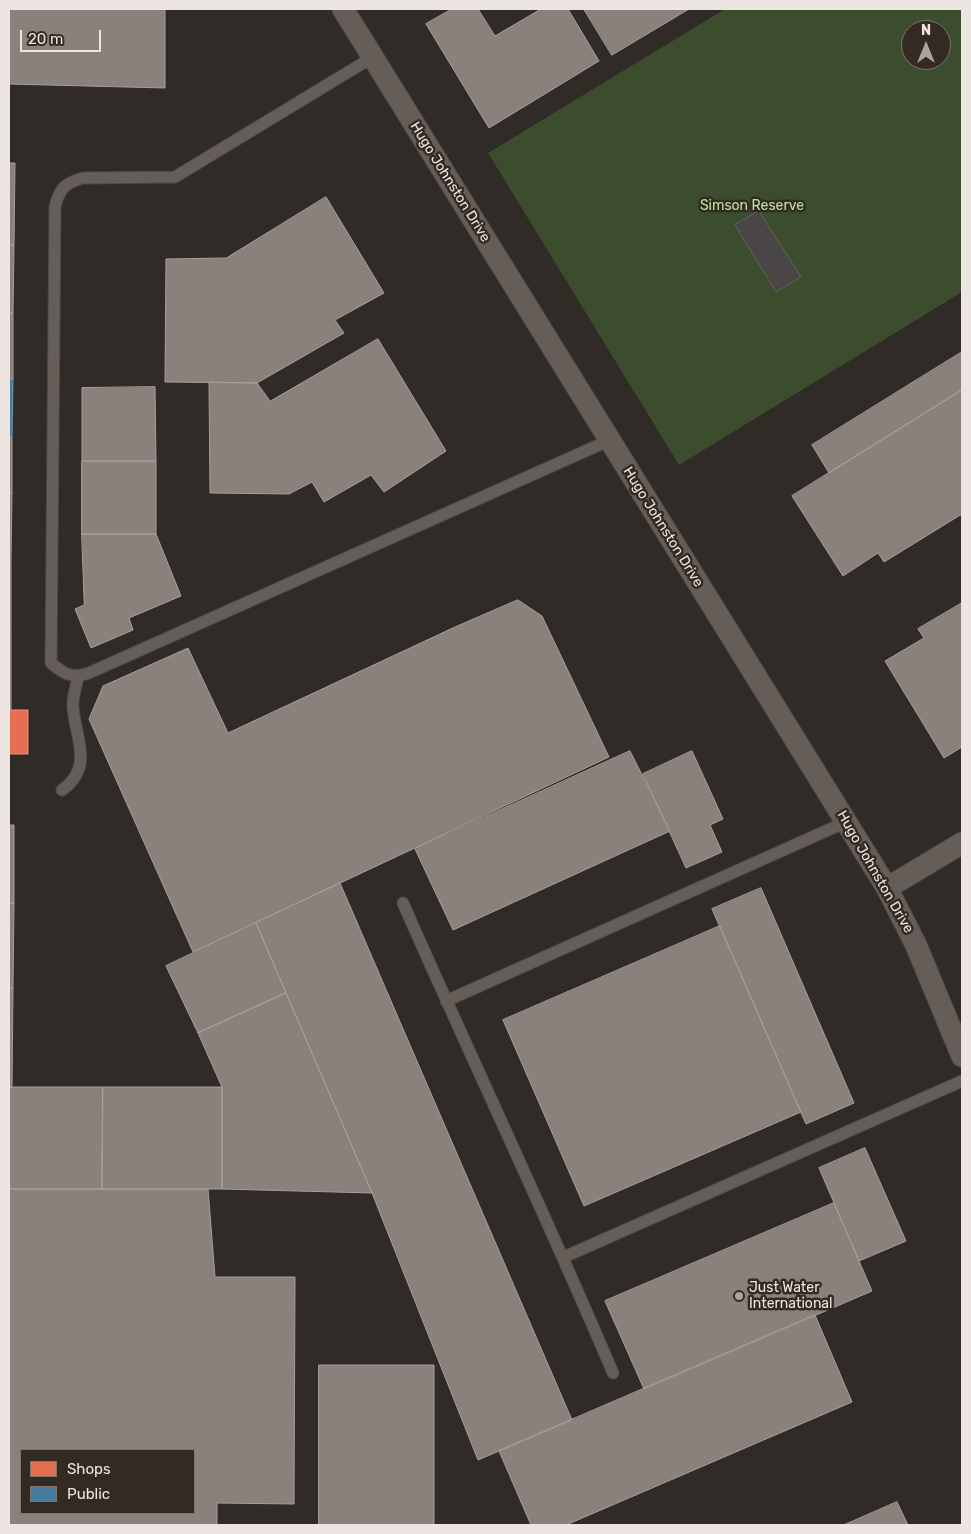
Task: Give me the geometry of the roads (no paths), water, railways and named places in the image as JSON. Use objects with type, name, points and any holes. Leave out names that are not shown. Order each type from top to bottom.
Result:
[{"type":"street","name":"Hugo Johnston Drive","points":[[343,9],[887,888],[916,945],[962,1056]]},
{"type":"street","points":[[887,888],[962,842]]},
{"type":"lane","points":[[373,57],[175,177],[83,178],[69,182],[58,195],[55,207],[51,663],[63,672],[78,677],[89,673],[610,440]]},
{"type":"lane","points":[[62,790],[72,783],[82,764],[72,705],[78,677]]},
{"type":"lane","points":[[446,1001],[846,822]]},
{"type":"lane","points":[[403,902],[446,1001],[564,1257],[613,1373]]},
{"type":"lane","points":[[564,1257],[962,1081]]},
{"type":"place","name":"Just Water International","points":[[739,1296]]},
{"type":"park label","name":"Simson Reserve","points":[[752,206]]}]
